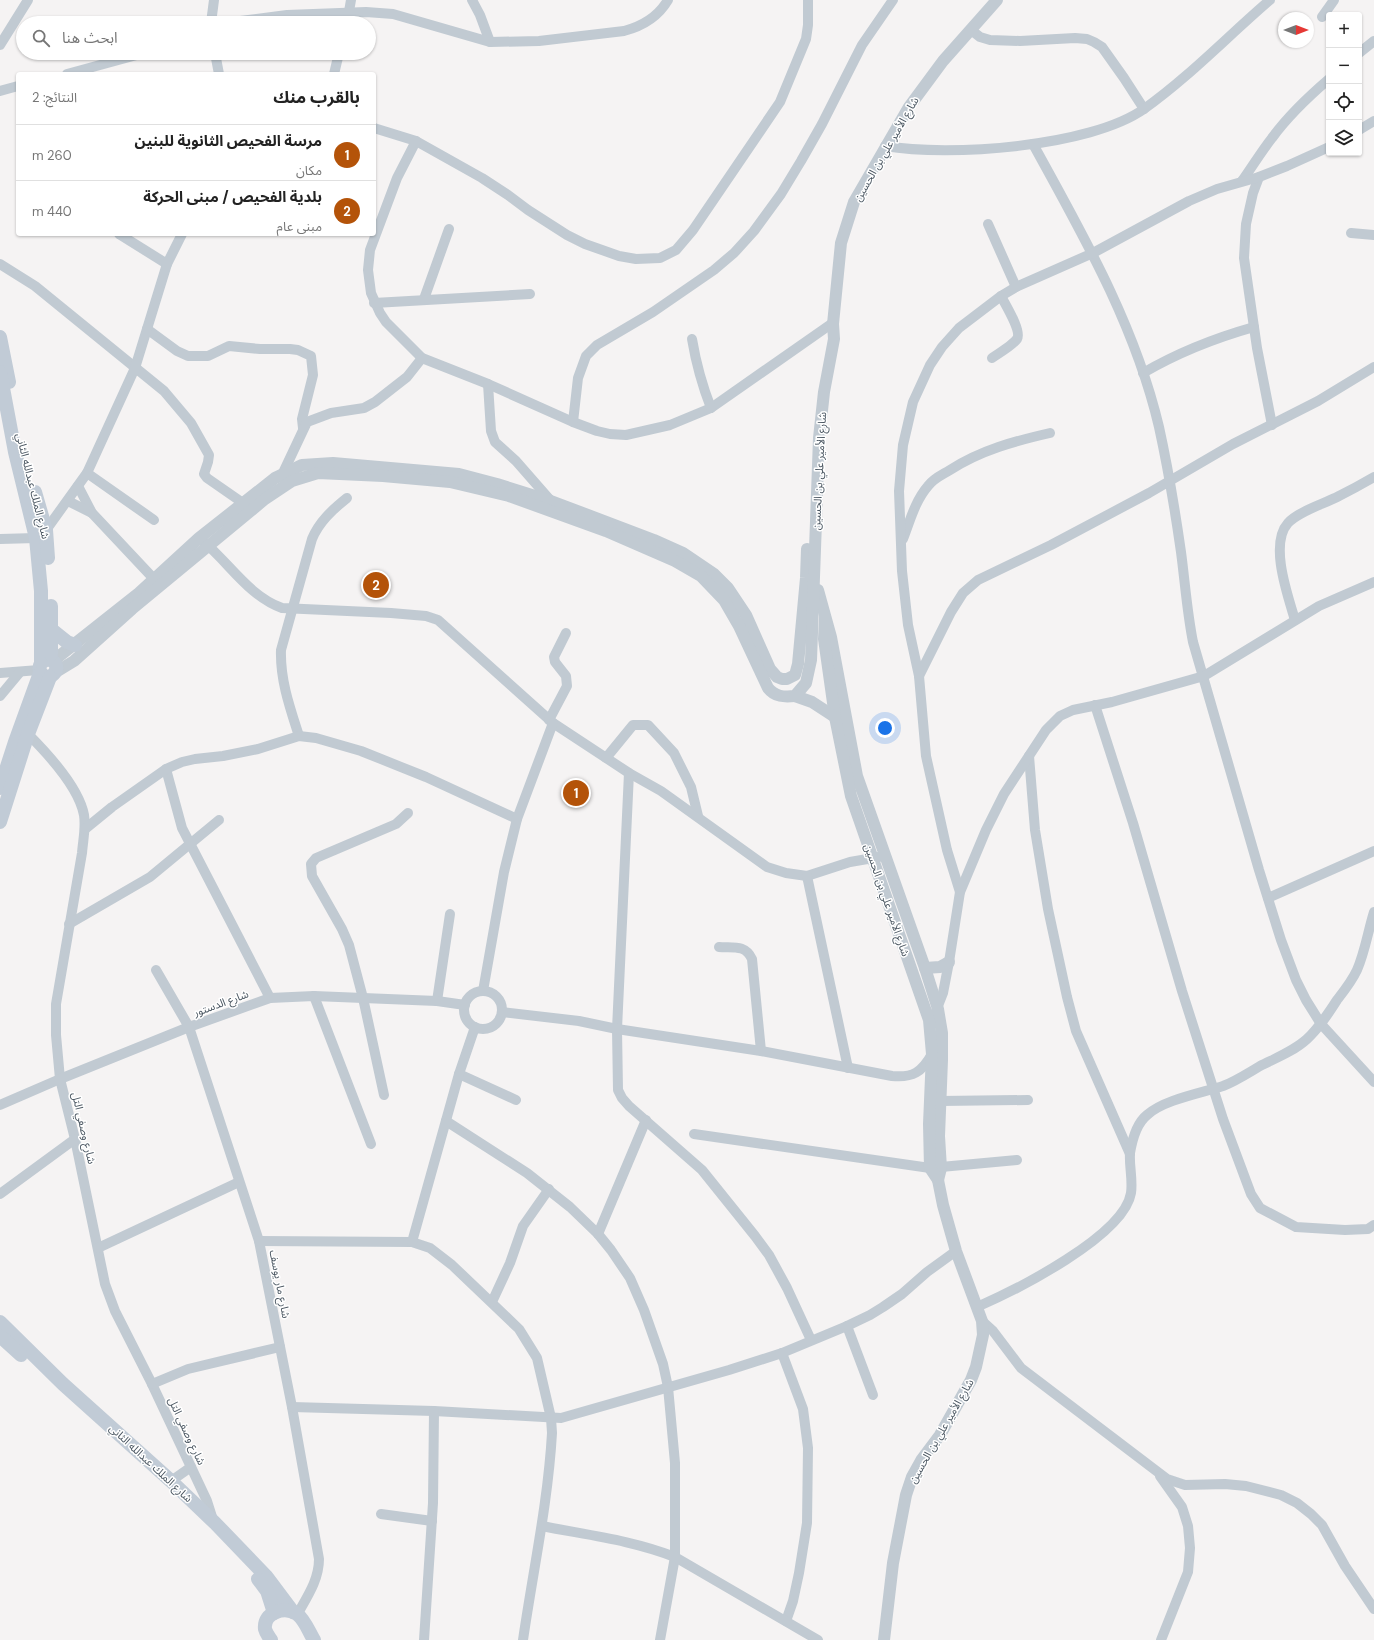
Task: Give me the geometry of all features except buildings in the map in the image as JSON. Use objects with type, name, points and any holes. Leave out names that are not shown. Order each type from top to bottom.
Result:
[{"type":"main road","name":"شارع الملك عبدالله الثاني","points":[[0,337],[50,579],[52,630],[47,668],[0,822]]},
{"type":"main road","name":"شارع الملك عبدالله الثاني","points":[[0,372],[15,452],[41,534],[41,591],[47,668],[15,742],[0,788]]},
{"type":"main road","points":[[52,630],[67,642],[75,645]]},
{"type":"main road","name":"شارع الملك عبدالله الثاني","points":[[0,1322],[63,1384],[171,1481],[214,1523],[266,1576],[295,1613],[302,1619],[314,1640]]},
{"type":"main road","name":"شارع الملك عبدالله الثاني","points":[[0,1336],[140,1464],[246,1565],[267,1591],[274,1613]]},
{"type":"main road","points":[[266,1637],[266,1621],[274,1613],[287,1610],[295,1613]]},
{"type":"street","points":[[18,16],[28,0]]},
{"type":"street","points":[[212,16],[214,0]]},
{"type":"street","points":[[349,16],[351,0]]},
{"type":"street","points":[[472,0],[480,15],[490,42]]},
{"type":"street","points":[[287,16],[350,12],[380,12],[393,14],[490,42],[539,41],[624,31],[639,26],[653,17],[668,0]]},
{"type":"street","points":[[376,129],[416,141],[482,178],[567,235],[585,244],[619,256],[660,258],[676,250],[689,234],[780,102],[806,39],[808,24],[808,0]]},
{"type":"street","points":[[573,422],[578,378],[586,356],[597,345],[653,312],[714,270],[734,253],[754,231],[781,194],[801,161],[822,124],[862,45],[893,0]]},
{"type":"street","name":"شارع الأمير علي بن الحسين","points":[[884,1640],[893,1563],[906,1495],[912,1477],[922,1459],[940,1435],[971,1380],[983,1335],[982,1321],[956,1251],[943,1206],[938,1180],[929,1124],[932,1054],[929,1020],[878,857],[857,776],[831,637],[821,598],[810,580],[819,438],[824,392],[834,339],[841,243],[854,202],[885,146],[916,97],[943,61],[997,0]]},
{"type":"street","points":[[885,146],[900,149],[985,149],[1032,144],[1084,134],[1115,124],[1144,109],[1191,71],[1270,0]]},
{"type":"street","points":[[1322,17],[1334,0]]},
{"type":"street","points":[[0,45],[16,19]]},
{"type":"street","points":[[971,30],[980,37],[990,40],[1020,41],[1075,38],[1087,39],[1094,42],[1102,47],[1144,109]]},
{"type":"street","points":[[1362,51],[1374,41]]},
{"type":"street","points":[[73,72],[118,60]]},
{"type":"street","points":[[216,60],[219,72]]},
{"type":"street","points":[[334,72],[337,60]]},
{"type":"street","points":[[1242,181],[1272,138],[1292,114],[1304,100],[1326,82]]},
{"type":"street","points":[[0,91],[16,87]]},
{"type":"street","points":[[1362,128],[1374,121]]},
{"type":"street","points":[[376,234],[397,178],[416,141]]},
{"type":"street","points":[[1032,144],[1093,253],[1144,373],[1158,426],[1170,481],[1181,555],[1187,612],[1193,642],[1204,676],[1246,827],[1281,940],[1296,980],[1321,1024],[1374,1082]]},
{"type":"street","points":[[960,892],[947,850],[926,756],[919,676],[908,625],[901,544],[900,491],[903,445],[913,402],[930,365],[942,347],[960,328],[1001,296],[1016,287],[1093,253],[1189,201],[1217,189],[1259,177],[1326,148]]},
{"type":"street","points":[[1259,177],[1253,193],[1244,242],[1244,258],[1263,382],[1272,425]]},
{"type":"street","points":[[988,224],[1016,287]]},
{"type":"street","points":[[424,299],[449,229]]},
{"type":"street","points":[[1351,234],[1374,235]]},
{"type":"street","points":[[122,236],[167,264]]},
{"type":"street","points":[[0,539],[41,534],[68,501],[87,473],[135,368],[167,264],[181,236]]},
{"type":"street","points":[[375,236],[368,260],[369,276],[374,303],[386,322],[422,358],[488,384],[573,422],[610,434],[626,435],[670,425],[711,408],[834,323]]},
{"type":"street","points":[[0,264],[35,286],[164,391],[191,423],[209,455],[204,474],[207,478],[243,503]]},
{"type":"street","points":[[374,303],[530,294]]},
{"type":"street","points":[[992,358],[1013,343],[1017,339],[1018,335],[1016,326],[1001,296]]},
{"type":"street","points":[[1144,373],[1191,348],[1226,335],[1254,327]]},
{"type":"street","points":[[147,329],[177,351],[188,356],[208,356],[229,346],[260,349],[290,349],[298,350],[311,356],[313,376],[302,419],[303,428]]},
{"type":"street","points":[[692,338],[696,364],[711,408]]},
{"type":"street","points":[[282,475],[307,422],[322,415],[364,408],[375,402],[407,377],[422,358]]},
{"type":"street","points":[[919,676],[951,612],[963,593],[978,580],[1051,544],[1170,481],[1233,444],[1318,401],[1374,368]]},
{"type":"street","points":[[488,384],[491,431],[495,442],[520,466],[551,501]]},
{"type":"street","points":[[901,544],[919,499],[935,478],[982,452],[1022,439],[1050,433]]},
{"type":"street","points":[[47,668],[154,579],[199,538],[243,503],[282,475],[302,465],[318,463],[374,466],[459,474],[498,484],[551,501],[577,515],[675,561],[701,576],[718,592],[729,608],[768,688],[772,693],[777,696],[795,696],[812,702],[835,717]]},
{"type":"street","points":[[87,473],[154,520]]},
{"type":"street","points":[[0,673],[47,668],[74,661],[132,609],[265,499],[292,481],[318,473],[383,476],[450,482],[509,496],[577,515],[654,540],[683,553],[714,574],[728,588],[746,615],[770,669],[777,677],[782,679],[787,679],[795,675],[798,664],[810,580]]},
{"type":"street","points":[[1295,620],[1284,581],[1280,558],[1280,541],[1283,531],[1287,524],[1294,518],[1374,477]]},
{"type":"street","points":[[78,486],[92,513],[154,579]]},
{"type":"street","points":[[299,736],[283,680],[280,665],[281,650],[316,529],[323,520],[347,498]]},
{"type":"street","points":[[68,501],[92,513]]},
{"type":"street","points":[[199,538],[258,595],[276,606],[282,608],[426,616],[438,620],[551,721],[629,774],[662,790],[767,867],[786,873],[807,876],[850,862],[878,857]]},
{"type":"street","points":[[795,696],[806,683],[809,676],[811,660],[810,580]]},
{"type":"street","points":[[929,1020],[938,1009],[949,962],[960,892],[977,855],[986,830],[1004,794],[1046,730],[1060,716],[1073,710],[1186,682],[1204,676],[1319,606],[1374,582]]},
{"type":"street","name":"شارع الأمير علي بن الحسين","points":[[825,618],[825,644],[835,717],[851,796],[925,968],[938,1009],[942,1033],[939,1136],[936,1168]]},
{"type":"street","points":[[483,991],[504,872],[517,819],[551,721],[567,686],[566,676],[555,662],[554,657],[566,633]]},
{"type":"street","points":[[0,696],[20,672]]},
{"type":"street","points":[[1095,705],[1133,823],[1182,992],[1213,1089],[1251,1194],[1260,1208],[1296,1226],[1345,1230],[1368,1229],[1374,1225]]},
{"type":"street","points":[[606,758],[633,725],[648,725],[674,753],[691,787],[698,816]]},
{"type":"street","name":"شارع وصفي التل","points":[[28,734],[47,754],[74,792],[82,807],[85,829],[56,1004],[56,1035],[60,1079],[75,1139],[105,1284],[115,1312],[152,1384],[207,1501],[214,1523]]},
{"type":"street","points":[[85,829],[112,807],[166,769],[182,762],[195,758],[223,756],[244,752],[299,736],[316,738],[360,751],[426,777],[517,819]]},
{"type":"street","points":[[977,1307],[1027,1283],[1089,1244],[1116,1221],[1127,1206],[1131,1193],[1132,1176],[1130,1154],[1076,1031],[1067,997],[1048,909],[1035,830],[1029,756]]},
{"type":"street","points":[[166,769],[182,828],[270,998]]},
{"type":"street","points":[[629,774],[617,1029],[618,1090],[622,1098],[702,1170],[756,1236],[787,1288],[811,1340]]},
{"type":"street","points":[[384,1095],[363,998],[349,946],[342,929],[312,876],[311,864],[316,858],[396,824],[408,813]]},
{"type":"street","points":[[69,924],[150,877],[219,820]]},
{"type":"street","points":[[1268,898],[1374,851]]},
{"type":"street","points":[[807,876],[848,1068]]},
{"type":"street","points":[[1130,1154],[1136,1131],[1140,1122],[1147,1114],[1182,1098],[1228,1084],[1296,1048],[1313,1034],[1356,971],[1374,912]]},
{"type":"street","points":[[437,1001],[450,914]]},
{"type":"street","points":[[719,947],[743,949],[748,952],[752,959],[761,1051]]},
{"type":"street","points":[[925,968],[940,967],[949,962]]},
{"type":"street","name":"شارع مار يوسف","points":[[156,970],[189,1027],[259,1241],[292,1407],[319,1559],[314,1586],[295,1613]]},
{"type":"street","points":[[483,991],[490,992],[497,997],[501,1004],[502,1012],[499,1020],[492,1026],[484,1029],[475,1027],[466,1018],[465,1005],[469,998],[475,993],[483,991]]},
{"type":"street","points":[[314,996],[371,1144]]},
{"type":"street","name":"شارع الدستور","points":[[0,1105],[189,1027],[270,998],[314,996],[437,1001],[465,1005]]},
{"type":"street","points":[[502,1012],[572,1020],[617,1029],[761,1051],[901,1077],[918,1073],[926,1065],[932,1054]]},
{"type":"street","points":[[412,1242],[459,1074],[475,1027]]},
{"type":"street","points":[[459,1074],[516,1100]]},
{"type":"street","points":[[940,1101],[1028,1100]]},
{"type":"street","points":[[598,1234],[646,1120]]},
{"type":"street","points":[[446,1121],[527,1173],[570,1206],[598,1234],[630,1278],[663,1364],[668,1386],[675,1462],[675,1557],[660,1640]]},
{"type":"street","points":[[694,1134],[936,1168],[1017,1160]]},
{"type":"street","points":[[0,1194],[75,1139]]},
{"type":"street","points":[[98,1248],[239,1182]]},
{"type":"street","points":[[492,1302],[510,1263],[523,1226],[549,1189]]},
{"type":"street","points":[[259,1241],[412,1242],[425,1246],[438,1254],[492,1302],[519,1329],[537,1358],[552,1418],[550,1459],[542,1526],[523,1640]]},
{"type":"street","points":[[292,1407],[434,1411],[561,1418],[668,1386],[729,1370],[782,1353],[847,1326],[870,1316],[902,1294],[927,1272],[956,1251]]},
{"type":"street","points":[[982,1321],[993,1332],[1021,1368],[1167,1479],[1185,1485],[1225,1484],[1246,1486],[1281,1495],[1297,1503],[1322,1525],[1345,1566],[1374,1609]]},
{"type":"street","points":[[847,1326],[873,1395]]},
{"type":"street","points":[[152,1384],[188,1369],[280,1347]]},
{"type":"street","points":[[782,1353],[803,1409],[808,1448],[808,1523],[798,1580],[786,1621]]},
{"type":"street","points":[[424,1640],[432,1521],[434,1411]]},
{"type":"street","points":[[171,1481],[191,1467]]},
{"type":"street","points":[[1155,1470],[1173,1492],[1182,1507],[1188,1526],[1190,1548],[1188,1572],[1161,1640]]},
{"type":"street","points":[[381,1514],[432,1521]]},
{"type":"street","points":[[542,1526],[625,1542],[655,1549],[675,1557],[818,1640]]},
{"type":"place","name":"بلدية الفحيص / مبنى الحركة","points":[[376,585]]},
{"type":"place","name":"مرسة الفحيص الثانوية للبنين","points":[[576,793]]}]
